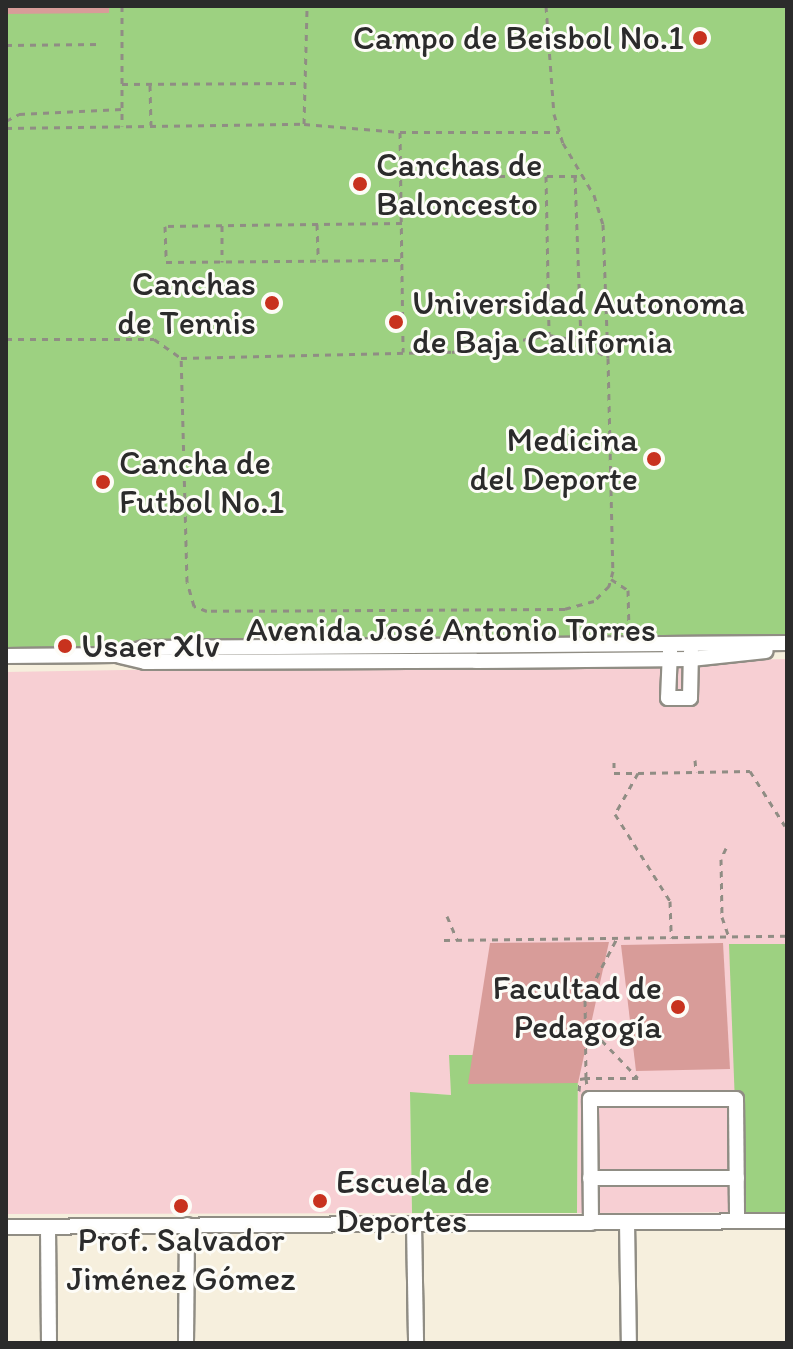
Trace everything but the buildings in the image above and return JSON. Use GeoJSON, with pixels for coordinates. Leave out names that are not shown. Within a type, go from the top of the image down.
{"type":"FeatureCollection","features":[{"type":"Feature","properties":{"kind":"street","name":"Avenida José Antonio Torres"},"geometry":{"type":"LineString","coordinates":[[6,656],[116,655],[145,648],[671,642],[787,644]]}},
{"type":"Feature","properties":{"kind":"street"},"geometry":{"type":"LineString","coordinates":[[671,642],[668,698],[690,698],[692,642]]}},
{"type":"Feature","properties":{"kind":"street"},"geometry":{"type":"LineString","coordinates":[[474,644],[476,661]]}},
{"type":"Feature","properties":{"kind":"street","name":"Avenida José Antonio Torres"},"geometry":{"type":"LineString","coordinates":[[116,655],[145,662],[691,659],[787,644]]}},
{"type":"Feature","properties":{"kind":"street"},"geometry":{"type":"LineString","coordinates":[[312,646],[314,662]]}},
{"type":"Feature","properties":{"kind":"street"},"geometry":{"type":"LineString","coordinates":[[591,1223],[590,1099],[736,1099],[737,1221]]}},
{"type":"Feature","properties":{"kind":"street"},"geometry":{"type":"LineString","coordinates":[[590,1178],[737,1178]]}},
{"type":"Feature","properties":{"kind":"street"},"geometry":{"type":"LineString","coordinates":[[6,1227],[787,1221]]}},
{"type":"Feature","properties":{"kind":"street"},"geometry":{"type":"LineString","coordinates":[[627,1222],[629,1343]]}},
{"type":"Feature","properties":{"kind":"street"},"geometry":{"type":"LineString","coordinates":[[414,1224],[416,1343]]}},
{"type":"Feature","properties":{"kind":"street"},"geometry":{"type":"LineString","coordinates":[[186,1343],[187,1225]]}},
{"type":"Feature","properties":{"kind":"street"},"geometry":{"type":"LineString","coordinates":[[48,1227],[49,1343]]}},
{"type":"Feature","properties":{"kind":"path"},"geometry":{"type":"LineString","coordinates":[[122,6],[122,126]]}},
{"type":"Feature","properties":{"kind":"path"},"geometry":{"type":"LineString","coordinates":[[304,124],[302,83],[307,6]]}},
{"type":"Feature","properties":{"kind":"path"},"geometry":{"type":"LineString","coordinates":[[181,358],[187,582],[194,606],[207,611],[565,609],[594,601],[611,579],[605,241],[594,195],[571,159],[554,114],[546,6]]}},
{"type":"Feature","properties":{"kind":"path"},"geometry":{"type":"LineString","coordinates":[[6,45],[100,44]]}},
{"type":"Feature","properties":{"kind":"path"},"geometry":{"type":"LineString","coordinates":[[150,83],[151,125]]}},
{"type":"Feature","properties":{"kind":"path"},"geometry":{"type":"LineString","coordinates":[[122,84],[302,83]]}},
{"type":"Feature","properties":{"kind":"path"},"geometry":{"type":"LineString","coordinates":[[6,121],[19,114],[122,109]]}},
{"type":"Feature","properties":{"kind":"path"},"geometry":{"type":"LineString","coordinates":[[6,128],[304,124],[400,132],[559,132]]}},
{"type":"Feature","properties":{"kind":"path"},"geometry":{"type":"LineString","coordinates":[[400,132],[403,354]]}},
{"type":"Feature","properties":{"kind":"path"},"geometry":{"type":"LineString","coordinates":[[401,176],[583,176]]}},
{"type":"Feature","properties":{"kind":"path"},"geometry":{"type":"LineString","coordinates":[[546,176],[549,335]]}},
{"type":"Feature","properties":{"kind":"path"},"geometry":{"type":"LineString","coordinates":[[575,176],[581,342]]}},
{"type":"Feature","properties":{"kind":"path"},"geometry":{"type":"LineString","coordinates":[[402,223],[165,226],[166,262],[402,260]]}},
{"type":"Feature","properties":{"kind":"path"},"geometry":{"type":"LineString","coordinates":[[317,224],[318,261]]}},
{"type":"Feature","properties":{"kind":"path"},"geometry":{"type":"LineString","coordinates":[[222,225],[222,262]]}},
{"type":"Feature","properties":{"kind":"path"},"geometry":{"type":"LineString","coordinates":[[6,339],[154,339],[181,358],[452,352],[549,335],[581,342],[608,358]]}},
{"type":"Feature","properties":{"kind":"path"},"geometry":{"type":"LineString","coordinates":[[611,579],[628,590],[628,628]]}},
{"type":"Feature","properties":{"kind":"path"},"geometry":{"type":"LineString","coordinates":[[695,760],[696,772]]}},
{"type":"Feature","properties":{"kind":"path"},"geometry":{"type":"LineString","coordinates":[[614,762],[614,773],[750,771],[785,826]]}},
{"type":"Feature","properties":{"kind":"path"},"geometry":{"type":"LineString","coordinates":[[638,773],[615,814],[670,901],[671,938]]}},
{"type":"Feature","properties":{"kind":"path"},"geometry":{"type":"LineString","coordinates":[[726,848],[721,859],[722,917],[729,937]]}},
{"type":"Feature","properties":{"kind":"path"},"geometry":{"type":"LineString","coordinates":[[447,916],[457,940]]}},
{"type":"Feature","properties":{"kind":"path"},"geometry":{"type":"LineString","coordinates":[[444,940],[787,936]]}},
{"type":"Feature","properties":{"kind":"path"},"geometry":{"type":"LineString","coordinates":[[586,1078],[585,999],[617,939]]}},
{"type":"Feature","properties":{"kind":"path"},"geometry":{"type":"LineString","coordinates":[[579,1093],[580,1079],[638,1078],[585,1023]]}},
{"type":"Feature","properties":{"kind":"shaded area"},"geometry":{"type":"Polygon","coordinates":[[[787,659],[787,1212],[577,1213],[578,1055],[450,1055],[451,1095],[410,1093],[412,1213],[6,1214],[6,672],[787,659]]]}},
{"type":"Feature","properties":{"kind":"green space","name":"Universidad Autonoma de Baja California"},"geometry":{"type":"Polygon","coordinates":[[[6,6],[787,6],[787,643],[6,648],[6,6]]]}},
{"type":"Feature","properties":{"kind":"green space"},"geometry":{"type":"Polygon","coordinates":[[[729,944],[787,944],[787,1212],[739,1212],[729,944]]]}},
{"type":"Feature","properties":{"kind":"green space"},"geometry":{"type":"Polygon","coordinates":[[[449,1055],[578,1055],[577,1213],[412,1213],[410,1092],[451,1095],[449,1055]]]}},
{"type":"Feature","properties":{"kind":"place","name":"Campo de Beisbol No.1"},"geometry":{"type":"Point","coordinates":[700,38]}},
{"type":"Feature","properties":{"kind":"place","name":"Canchas de Baloncesto"},"geometry":{"type":"Point","coordinates":[360,184]}},
{"type":"Feature","properties":{"kind":"place","name":"Canchas de Tennis"},"geometry":{"type":"Point","coordinates":[272,303]}},
{"type":"Feature","properties":{"kind":"place","name":"Universidad Autonoma de Baja California"},"geometry":{"type":"Point","coordinates":[396,322]}},
{"type":"Feature","properties":{"kind":"place","name":"Medicina del Deporte"},"geometry":{"type":"Point","coordinates":[654,459]}},
{"type":"Feature","properties":{"kind":"place","name":"Cancha de Futbol No.1"},"geometry":{"type":"Point","coordinates":[103,482]}},
{"type":"Feature","properties":{"kind":"place","name":"Usaer Xlv"},"geometry":{"type":"Point","coordinates":[65,646]}},
{"type":"Feature","properties":{"kind":"place","name":"Facultad de Pedagogía"},"geometry":{"type":"Point","coordinates":[678,1007]}},
{"type":"Feature","properties":{"kind":"place","name":"Escuela de Deportes"},"geometry":{"type":"Point","coordinates":[320,1201]}},
{"type":"Feature","properties":{"kind":"place","name":"Prof. Salvador Jiménez Gómez"},"geometry":{"type":"Point","coordinates":[181,1206]}}]}
